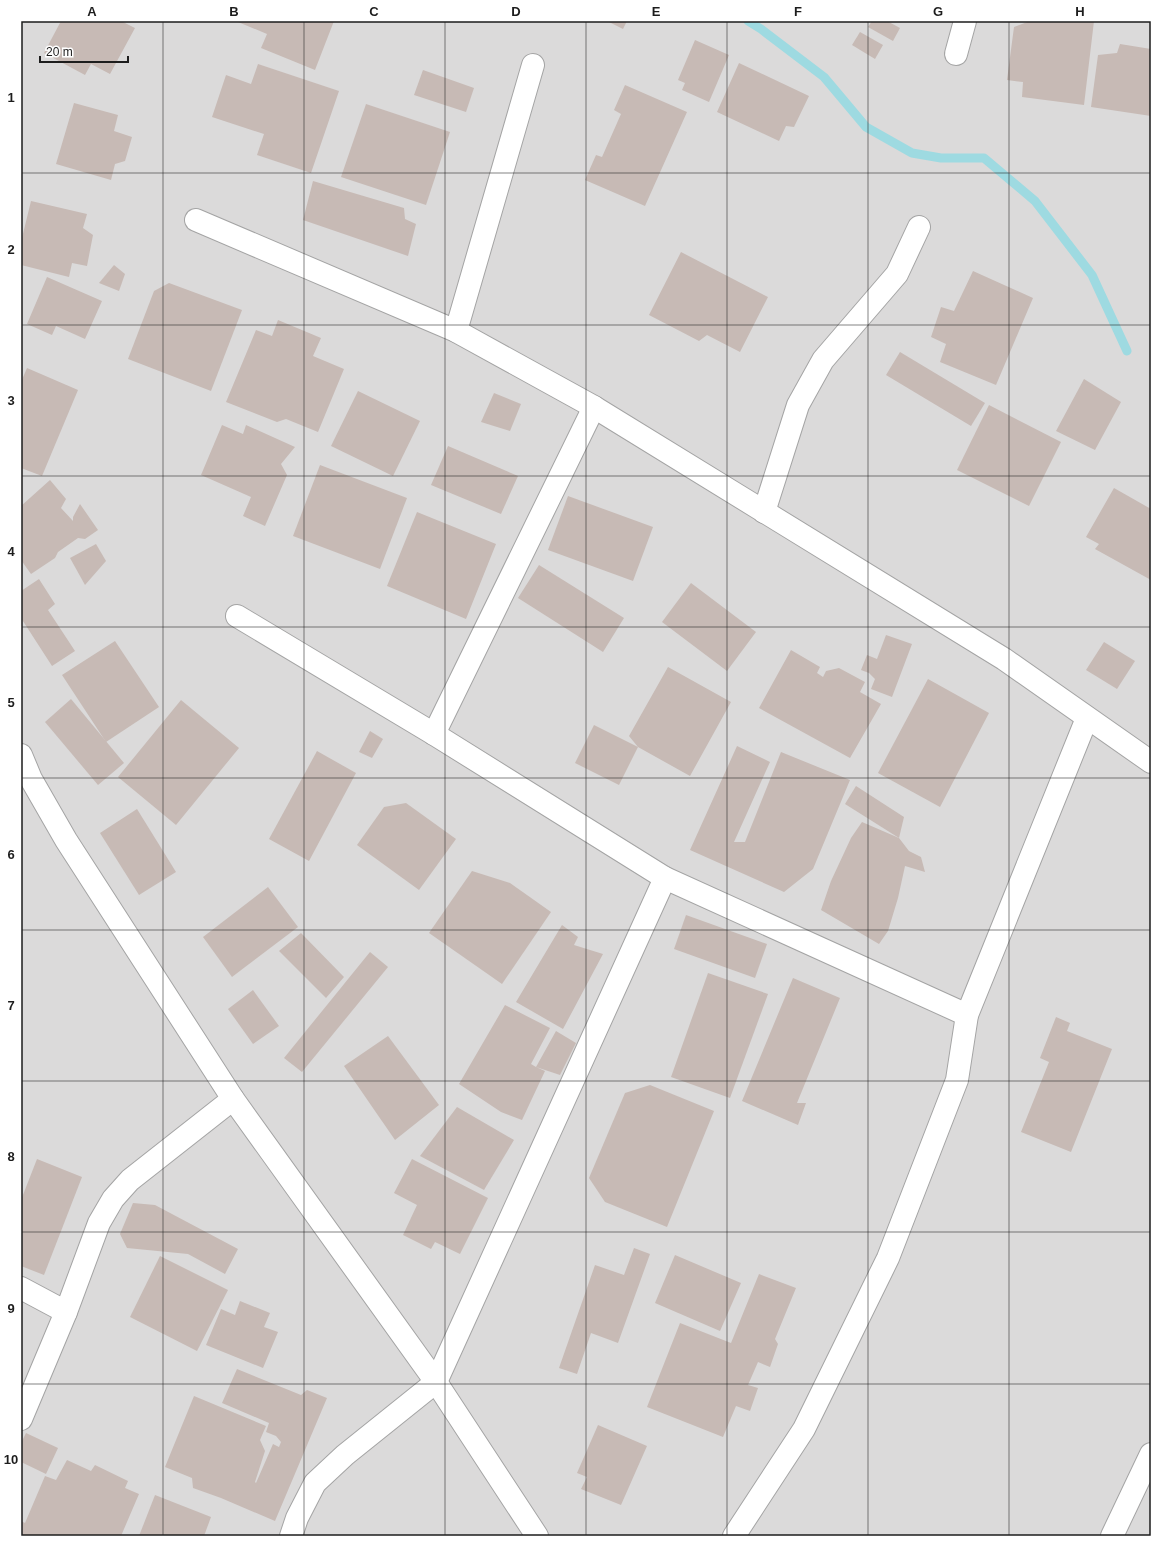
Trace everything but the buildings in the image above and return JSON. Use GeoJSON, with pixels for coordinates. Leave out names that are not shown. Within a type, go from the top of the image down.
{"type":"FeatureCollection","features":[{"type":"Feature","properties":{"kind":"street"},"geometry":{"type":"LineString","coordinates":[[956,54],[965,21]]}},
{"type":"Feature","properties":{"kind":"street"},"geometry":{"type":"LineString","coordinates":[[456,331],[533,65]]}},
{"type":"Feature","properties":{"kind":"street"},"geometry":{"type":"LineString","coordinates":[[196,220],[456,331],[594,407],[1004,659],[1151,762]]}},
{"type":"Feature","properties":{"kind":"street"},"geometry":{"type":"LineString","coordinates":[[764,512],[798,405],[823,360],[897,274],[919,227]]}},
{"type":"Feature","properties":{"kind":"street"},"geometry":{"type":"LineString","coordinates":[[434,734],[594,407]]}},
{"type":"Feature","properties":{"kind":"street"},"geometry":{"type":"LineString","coordinates":[[237,616],[434,734],[665,878],[968,1015]]}},
{"type":"Feature","properties":{"kind":"street"},"geometry":{"type":"LineString","coordinates":[[734,1536],[804,1429],[888,1258],[957,1080],[968,1015],[1087,718]]}},
{"type":"Feature","properties":{"kind":"street"},"geometry":{"type":"LineString","coordinates":[[21,755],[31,779],[66,840],[233,1099],[436,1382],[537,1536]]}},
{"type":"Feature","properties":{"kind":"street"},"geometry":{"type":"LineString","coordinates":[[291,1536],[297,1518],[315,1483],[345,1455],[436,1382],[665,878]]}},
{"type":"Feature","properties":{"kind":"street"},"geometry":{"type":"LineString","coordinates":[[21,1419],[66,1312],[99,1223],[113,1199],[130,1180],[233,1099]]}},
{"type":"Feature","properties":{"kind":"street"},"geometry":{"type":"LineString","coordinates":[[21,1288],[66,1312]]}},
{"type":"Feature","properties":{"kind":"street"},"geometry":{"type":"LineString","coordinates":[[1112,1536],[1151,1454]]}},
{"type":"Feature","properties":{"kind":"shaded area"},"geometry":{"type":"Polygon","coordinates":[[[21,21],[1151,21],[1151,1536],[21,1536],[21,21]]]}},
{"type":"Feature","properties":{"kind":"waterway"},"geometry":{"type":"LineString","coordinates":[[748,21],[761,29],[824,77],[866,127],[912,153],[941,158],[984,158],[1035,201],[1092,275],[1127,351]]}}]}
